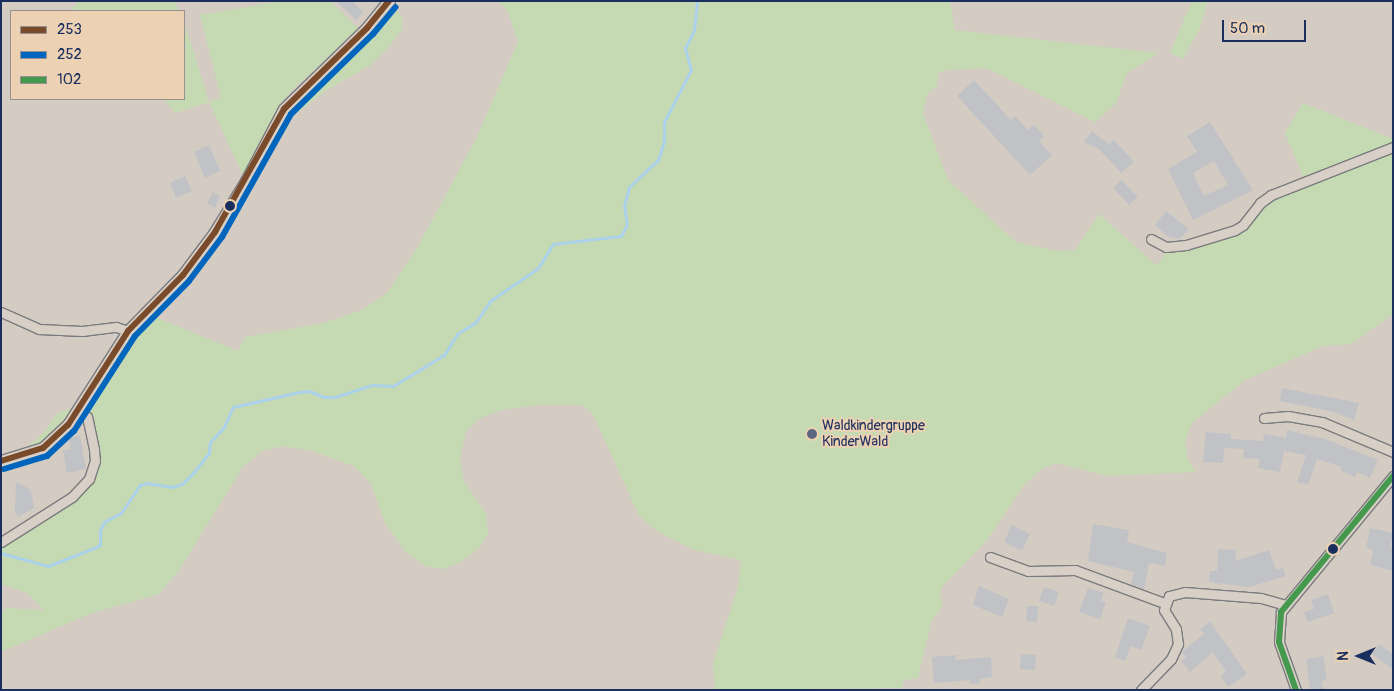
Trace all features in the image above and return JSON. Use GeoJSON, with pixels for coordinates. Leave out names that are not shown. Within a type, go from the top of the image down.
{"type":"FeatureCollection","features":[{"type":"Feature","properties":{"kind":"street"},"geometry":{"type":"LineString","coordinates":[[1,461],[43,448],[56,439],[80,410],[128,330],[183,275],[215,232],[246,181],[284,109],[367,28],[389,1]]}},
{"type":"Feature","properties":{"kind":"street"},"geometry":{"type":"LineString","coordinates":[[1151,239],[1166,247],[1180,246],[1235,230],[1243,225],[1260,203],[1271,195],[1393,147]]}},
{"type":"Feature","properties":{"kind":"street"},"geometry":{"type":"LineString","coordinates":[[1,312],[27,325],[46,330],[116,327],[128,330]]}},
{"type":"Feature","properties":{"kind":"street"},"geometry":{"type":"LineString","coordinates":[[1,542],[72,497],[89,479],[95,461],[94,448],[87,417],[80,410]]}},
{"type":"Feature","properties":{"kind":"street"},"geometry":{"type":"LineString","coordinates":[[1264,418],[1288,416],[1322,422],[1393,452]]}},
{"type":"Feature","properties":{"kind":"street"},"geometry":{"type":"LineString","coordinates":[[1296,690],[1279,642],[1279,625],[1285,605],[1393,476]]}},
{"type":"Feature","properties":{"kind":"street"},"geometry":{"type":"LineString","coordinates":[[990,557],[1028,571],[1075,570],[1164,602]]}},
{"type":"Feature","properties":{"kind":"street"},"geometry":{"type":"LineString","coordinates":[[1164,602],[1175,593],[1185,592],[1261,598],[1285,605]]}},
{"type":"Feature","properties":{"kind":"street"},"geometry":{"type":"LineString","coordinates":[[1141,690],[1171,659],[1178,644],[1176,629],[1164,610],[1164,602]]}},
{"type":"Feature","properties":{"kind":"green space"},"geometry":{"type":"Polygon","coordinates":[[[79,1],[175,1],[179,10],[71,10],[79,1]]]}},
{"type":"Feature","properties":{"kind":"green space"},"geometry":{"type":"Polygon","coordinates":[[[282,1],[330,1],[359,29],[292,90],[278,107],[243,175],[209,102],[221,98],[200,15],[282,1]]]}},
{"type":"Feature","properties":{"kind":"green space"},"geometry":{"type":"Polygon","coordinates":[[[499,1],[950,1],[955,30],[1158,53],[1127,73],[1116,103],[1095,122],[986,68],[947,70],[938,73],[937,85],[927,94],[923,114],[948,180],[1016,242],[1056,251],[1075,250],[1099,214],[1157,266],[1171,244],[1181,244],[1240,224],[1260,197],[1304,179],[1285,133],[1303,103],[1393,139],[1393,314],[1351,344],[1323,346],[1245,380],[1215,404],[1192,423],[1185,441],[1188,460],[1196,472],[1107,476],[1056,463],[1040,470],[1023,486],[987,540],[942,587],[940,596],[943,605],[931,622],[918,678],[904,680],[902,688],[715,690],[713,664],[738,587],[741,560],[694,550],[658,532],[639,516],[593,414],[582,405],[538,405],[502,410],[480,418],[466,431],[460,459],[464,482],[486,513],[488,534],[479,548],[459,563],[443,569],[425,566],[405,551],[385,523],[371,484],[354,466],[309,450],[282,446],[262,451],[242,468],[180,569],[159,594],[92,613],[1,652],[1,613],[6,608],[44,610],[27,593],[1,584],[1,546],[89,483],[94,434],[88,409],[89,402],[125,342],[150,315],[238,351],[245,337],[324,323],[362,310],[387,293],[417,248],[476,139],[518,42],[508,12],[499,1]]]}},
{"type":"Feature","properties":{"kind":"green space"},"geometry":{"type":"Polygon","coordinates":[[[1192,1],[1208,1],[1200,28],[1183,59],[1170,53],[1192,1]]]}},
{"type":"Feature","properties":{"kind":"green space"},"geometry":{"type":"Polygon","coordinates":[[[394,6],[402,18],[402,29],[389,47],[369,66],[329,89],[280,125],[394,6]]]}},
{"type":"Feature","properties":{"kind":"green space"},"geometry":{"type":"Polygon","coordinates":[[[185,24],[209,102],[175,113],[165,100],[185,100],[185,24]]]}},
{"type":"Feature","properties":{"kind":"green space"},"geometry":{"type":"Polygon","coordinates":[[[76,406],[49,437],[31,449],[26,448],[44,432],[57,414],[76,406]]]}},
{"type":"Feature","properties":{"kind":"building"},"geometry":{"type":"Polygon","coordinates":[[[336,1],[352,1],[363,12],[356,20],[336,1]]]}},
{"type":"Feature","properties":{"kind":"building"},"geometry":{"type":"Polygon","coordinates":[[[974,80],[1011,120],[1015,116],[1028,130],[1034,125],[1044,136],[1039,141],[1052,155],[1030,175],[957,96],[974,80]]]}},
{"type":"Feature","properties":{"kind":"building"},"geometry":{"type":"Polygon","coordinates":[[[1210,122],[1253,190],[1193,220],[1168,169],[1197,152],[1187,136],[1210,122]],[[1214,161],[1193,173],[1204,196],[1228,185],[1214,161]]]}},
{"type":"Feature","properties":{"kind":"building"},"geometry":{"type":"Polygon","coordinates":[[[1092,131],[1109,144],[1114,140],[1134,162],[1121,173],[1099,149],[1084,142],[1092,131]]]}},
{"type":"Feature","properties":{"kind":"building"},"geometry":{"type":"Polygon","coordinates":[[[209,145],[220,171],[205,178],[194,152],[209,145]]]}},
{"type":"Feature","properties":{"kind":"building"},"geometry":{"type":"Polygon","coordinates":[[[185,176],[192,191],[176,198],[170,183],[185,176]]]}},
{"type":"Feature","properties":{"kind":"building"},"geometry":{"type":"Polygon","coordinates":[[[1121,180],[1138,197],[1129,205],[1113,188],[1121,180]]]}},
{"type":"Feature","properties":{"kind":"building"},"geometry":{"type":"Polygon","coordinates":[[[213,192],[220,196],[215,208],[207,203],[213,192]]]}},
{"type":"Feature","properties":{"kind":"building"},"geometry":{"type":"Polygon","coordinates":[[[1166,211],[1189,229],[1180,239],[1167,236],[1155,225],[1166,211]]]}},
{"type":"Feature","properties":{"kind":"building"},"geometry":{"type":"Polygon","coordinates":[[[1282,388],[1359,403],[1354,420],[1335,412],[1280,401],[1282,388]]]}},
{"type":"Feature","properties":{"kind":"building"},"geometry":{"type":"Polygon","coordinates":[[[1287,430],[1325,439],[1378,460],[1370,478],[1357,472],[1355,477],[1340,470],[1342,467],[1317,459],[1308,485],[1297,482],[1306,455],[1284,451],[1280,472],[1258,468],[1260,459],[1243,458],[1244,449],[1224,448],[1223,463],[1203,462],[1206,432],[1231,434],[1231,439],[1263,441],[1264,434],[1286,438],[1287,430]]]}},
{"type":"Feature","properties":{"kind":"building"},"geometry":{"type":"Polygon","coordinates":[[[80,436],[86,469],[67,473],[63,450],[71,449],[69,438],[80,436]]]}},
{"type":"Feature","properties":{"kind":"building"},"geometry":{"type":"Polygon","coordinates":[[[16,482],[31,490],[34,508],[18,517],[15,511],[16,482]]]}},
{"type":"Feature","properties":{"kind":"building"},"geometry":{"type":"Polygon","coordinates":[[[1093,524],[1129,530],[1127,542],[1167,553],[1165,566],[1149,563],[1144,589],[1131,584],[1134,572],[1088,561],[1093,524]]]}},
{"type":"Feature","properties":{"kind":"building"},"geometry":{"type":"Polygon","coordinates":[[[1012,525],[1030,534],[1022,551],[1004,542],[1012,525]]]}},
{"type":"Feature","properties":{"kind":"building"},"geometry":{"type":"Polygon","coordinates":[[[1370,528],[1393,533],[1390,548],[1393,549],[1393,571],[1370,565],[1373,550],[1366,548],[1370,528]]]}},
{"type":"Feature","properties":{"kind":"building"},"geometry":{"type":"Polygon","coordinates":[[[1218,549],[1236,550],[1235,561],[1269,550],[1276,570],[1283,568],[1286,576],[1249,587],[1209,582],[1210,571],[1217,571],[1218,549]]]}},
{"type":"Feature","properties":{"kind":"building"},"geometry":{"type":"Polygon","coordinates":[[[979,586],[1009,599],[1002,617],[973,605],[979,586]]]}},
{"type":"Feature","properties":{"kind":"building"},"geometry":{"type":"Polygon","coordinates":[[[1044,587],[1059,592],[1054,606],[1039,601],[1044,587]]]}},
{"type":"Feature","properties":{"kind":"building"},"geometry":{"type":"Polygon","coordinates":[[[1088,588],[1104,593],[1101,601],[1106,603],[1100,619],[1079,612],[1088,588]]]}},
{"type":"Feature","properties":{"kind":"building"},"geometry":{"type":"Polygon","coordinates":[[[1328,594],[1334,613],[1308,622],[1304,612],[1314,609],[1311,600],[1328,594]]]}},
{"type":"Feature","properties":{"kind":"building"},"geometry":{"type":"Polygon","coordinates":[[[1027,606],[1038,606],[1037,622],[1026,621],[1027,606]]]}},
{"type":"Feature","properties":{"kind":"building"},"geometry":{"type":"Polygon","coordinates":[[[1128,618],[1150,626],[1141,650],[1131,646],[1125,661],[1115,657],[1128,618]]]}},
{"type":"Feature","properties":{"kind":"building"},"geometry":{"type":"Polygon","coordinates":[[[1210,621],[1247,674],[1228,687],[1221,676],[1226,672],[1213,652],[1190,672],[1181,661],[1186,657],[1182,652],[1204,634],[1200,629],[1210,621]]]}},
{"type":"Feature","properties":{"kind":"building"},"geometry":{"type":"Polygon","coordinates":[[[1379,644],[1393,654],[1393,669],[1372,654],[1379,644]]]}},
{"type":"Feature","properties":{"kind":"building"},"geometry":{"type":"Polygon","coordinates":[[[1021,654],[1036,655],[1035,670],[1020,669],[1021,654]]]}},
{"type":"Feature","properties":{"kind":"building"},"geometry":{"type":"Polygon","coordinates":[[[957,655],[954,660],[991,657],[992,677],[979,679],[980,683],[970,684],[970,680],[934,683],[932,657],[957,655]]]}},
{"type":"Feature","properties":{"kind":"building"},"geometry":{"type":"Polygon","coordinates":[[[1323,656],[1327,680],[1321,681],[1324,690],[1310,690],[1306,659],[1323,656]]]}},
{"type":"Feature","properties":{"kind":"waterway"},"geometry":{"type":"LineString","coordinates":[[1,553],[48,566],[100,545],[100,530],[104,522],[121,513],[140,485],[147,483],[172,487],[182,484],[194,472],[209,453],[210,442],[224,427],[233,407],[299,392],[309,391],[324,397],[335,397],[372,385],[393,386],[444,355],[457,334],[476,322],[490,301],[538,268],[553,244],[621,236],[627,224],[624,206],[629,187],[658,160],[664,141],[664,122],[691,70],[685,48],[694,30],[697,1]]}},
{"type":"Feature","properties":{"kind":"transit line","name":"253"},"geometry":{"type":"LineString","coordinates":[[1,461],[43,448],[68,425],[128,331],[183,275],[215,232],[284,109],[367,28],[389,1]]}},
{"type":"Feature","properties":{"kind":"transit line","name":"252"},"geometry":{"type":"LineString","coordinates":[[4,469],[47,456],[74,431],[135,336],[189,281],[222,237],[291,114],[373,34],[396,7]]}},
{"type":"Feature","properties":{"kind":"transit line","name":"102"},"geometry":{"type":"LineString","coordinates":[[1296,690],[1279,642],[1281,612],[1393,476]]}},
{"type":"Feature","properties":{"kind":"place","name":"Waldkindergruppe KinderWald"},"geometry":{"type":"Point","coordinates":[812,434]}}]}
